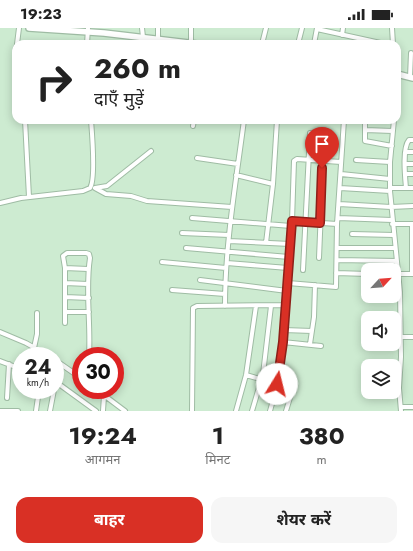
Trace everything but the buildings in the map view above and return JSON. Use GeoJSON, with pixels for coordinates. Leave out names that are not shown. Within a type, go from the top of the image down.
{"type":"FeatureCollection","features":[{"type":"Feature","properties":{"kind":"street"},"geometry":{"type":"LineString","coordinates":[[18,40],[19,28]]}},
{"type":"Feature","properties":{"kind":"street"},"geometry":{"type":"LineString","coordinates":[[29,28],[87,30],[161,40]]}},
{"type":"Feature","properties":{"kind":"street"},"geometry":{"type":"LineString","coordinates":[[142,28],[143,37]]}},
{"type":"Feature","properties":{"kind":"street"},"geometry":{"type":"LineString","coordinates":[[158,28],[158,39]]}},
{"type":"Feature","properties":{"kind":"street"},"geometry":{"type":"LineString","coordinates":[[191,28],[191,40]]}},
{"type":"Feature","properties":{"kind":"street"},"geometry":{"type":"LineString","coordinates":[[263,40],[266,28]]}},
{"type":"Feature","properties":{"kind":"street"},"geometry":{"type":"LineString","coordinates":[[299,40],[302,28]]}},
{"type":"Feature","properties":{"kind":"street"},"geometry":{"type":"LineString","coordinates":[[315,40],[317,28],[366,40]]}},
{"type":"Feature","properties":{"kind":"street"},"geometry":{"type":"LineString","coordinates":[[342,28],[342,35]]}},
{"type":"Feature","properties":{"kind":"street"},"geometry":{"type":"LineString","coordinates":[[392,28],[393,40]]}},
{"type":"Feature","properties":{"kind":"street"},"geometry":{"type":"LineString","coordinates":[[87,30],[88,40]]}},
{"type":"Feature","properties":{"kind":"street"},"geometry":{"type":"LineString","coordinates":[[401,75],[412,78],[411,53]]}},
{"type":"Feature","properties":{"kind":"street"},"geometry":{"type":"LineString","coordinates":[[25,124],[29,197]]}},
{"type":"Feature","properties":{"kind":"street"},"geometry":{"type":"LineString","coordinates":[[90,188],[93,169],[91,124]]}},
{"type":"Feature","properties":{"kind":"street"},"geometry":{"type":"LineString","coordinates":[[225,306],[225,283],[229,235],[243,124]]}},
{"type":"Feature","properties":{"kind":"street"},"geometry":{"type":"LineString","coordinates":[[266,243],[273,184],[277,124]]}},
{"type":"Feature","properties":{"kind":"street"},"geometry":{"type":"LineString","coordinates":[[288,283],[336,287],[337,224],[344,124]]}},
{"type":"Feature","properties":{"kind":"street"},"geometry":{"type":"LineString","coordinates":[[366,124],[364,139],[366,142],[392,146]]}},
{"type":"Feature","properties":{"kind":"street"},"geometry":{"type":"LineString","coordinates":[[337,260],[397,261],[390,190],[390,162],[394,124]]}},
{"type":"Feature","properties":{"kind":"street"},"geometry":{"type":"LineString","coordinates":[[365,130],[393,131]]}},
{"type":"Feature","properties":{"kind":"street"},"geometry":{"type":"LineString","coordinates":[[303,270],[310,132]]}},
{"type":"Feature","properties":{"kind":"street"},"geometry":{"type":"LineString","coordinates":[[406,188],[405,152],[408,141],[413,140]]}},
{"type":"Feature","properties":{"kind":"street"},"geometry":{"type":"LineString","coordinates":[[0,203],[29,197],[83,191],[90,188],[107,186],[151,152]]}},
{"type":"Feature","properties":{"kind":"street"},"geometry":{"type":"LineString","coordinates":[[405,152],[413,152]]}},
{"type":"Feature","properties":{"kind":"street"},"geometry":{"type":"LineString","coordinates":[[197,158],[238,164]]}},
{"type":"Feature","properties":{"kind":"street"},"geometry":{"type":"LineString","coordinates":[[270,411],[277,384],[283,342],[292,226],[294,161],[295,159],[341,162]]}},
{"type":"Feature","properties":{"kind":"street"},"geometry":{"type":"LineString","coordinates":[[356,160],[390,162]]}},
{"type":"Feature","properties":{"kind":"street"},"geometry":{"type":"LineString","coordinates":[[318,258],[323,162]]}},
{"type":"Feature","properties":{"kind":"street"},"geometry":{"type":"LineString","coordinates":[[405,164],[413,164]]}},
{"type":"Feature","properties":{"kind":"street"},"geometry":{"type":"LineString","coordinates":[[340,174],[390,179]]}},
{"type":"Feature","properties":{"kind":"street"},"geometry":{"type":"LineString","coordinates":[[405,174],[413,174]]}},
{"type":"Feature","properties":{"kind":"street"},"geometry":{"type":"LineString","coordinates":[[236,175],[273,184]]}},
{"type":"Feature","properties":{"kind":"street"},"geometry":{"type":"LineString","coordinates":[[95,188],[106,194],[131,196],[153,202],[232,207]]}},
{"type":"Feature","properties":{"kind":"street"},"geometry":{"type":"LineString","coordinates":[[340,188],[390,190],[413,188]]}},
{"type":"Feature","properties":{"kind":"street"},"geometry":{"type":"LineString","coordinates":[[339,204],[391,207],[413,206]]}},
{"type":"Feature","properties":{"kind":"street"},"geometry":{"type":"LineString","coordinates":[[192,218],[292,226]]}},
{"type":"Feature","properties":{"kind":"street"},"geometry":{"type":"LineString","coordinates":[[338,218],[412,224],[412,274],[401,274]]}},
{"type":"Feature","properties":{"kind":"street"},"geometry":{"type":"LineString","coordinates":[[292,221],[337,224]]}},
{"type":"Feature","properties":{"kind":"street"},"geometry":{"type":"LineString","coordinates":[[182,233],[229,235]]}},
{"type":"Feature","properties":{"kind":"street"},"geometry":{"type":"LineString","coordinates":[[352,234],[394,235]]}},
{"type":"Feature","properties":{"kind":"street"},"geometry":{"type":"LineString","coordinates":[[229,241],[290,244]]}},
{"type":"Feature","properties":{"kind":"street"},"geometry":{"type":"LineString","coordinates":[[186,248],[289,257]]}},
{"type":"Feature","properties":{"kind":"street"},"geometry":{"type":"LineString","coordinates":[[337,248],[395,248]]}},
{"type":"Feature","properties":{"kind":"street"},"geometry":{"type":"LineString","coordinates":[[65,323],[64,254],[89,254],[89,347]]}},
{"type":"Feature","properties":{"kind":"street"},"geometry":{"type":"LineString","coordinates":[[162,262],[226,268]]}},
{"type":"Feature","properties":{"kind":"street"},"geometry":{"type":"LineString","coordinates":[[227,263],[288,268]]}},
{"type":"Feature","properties":{"kind":"street"},"geometry":{"type":"LineString","coordinates":[[65,268],[88,269]]}},
{"type":"Feature","properties":{"kind":"street"},"geometry":{"type":"LineString","coordinates":[[336,273],[361,274]]}},
{"type":"Feature","properties":{"kind":"street"},"geometry":{"type":"LineString","coordinates":[[200,280],[287,291]]}},
{"type":"Feature","properties":{"kind":"street"},"geometry":{"type":"LineString","coordinates":[[65,283],[88,284]]}},
{"type":"Feature","properties":{"kind":"street"},"geometry":{"type":"LineString","coordinates":[[310,344],[315,285]]}},
{"type":"Feature","properties":{"kind":"street"},"geometry":{"type":"LineString","coordinates":[[172,290],[225,294]]}},
{"type":"Feature","properties":{"kind":"street"},"geometry":{"type":"LineString","coordinates":[[65,297],[88,298]]}},
{"type":"Feature","properties":{"kind":"street"},"geometry":{"type":"LineString","coordinates":[[192,411],[193,308],[197,306],[286,305]]}},
{"type":"Feature","properties":{"kind":"street"},"geometry":{"type":"LineString","coordinates":[[236,411],[246,375],[256,306]]}},
{"type":"Feature","properties":{"kind":"street"},"geometry":{"type":"LineString","coordinates":[[252,411],[262,380],[271,306]]}},
{"type":"Feature","properties":{"kind":"street"},"geometry":{"type":"LineString","coordinates":[[65,312],[89,312]]}},
{"type":"Feature","properties":{"kind":"street"},"geometry":{"type":"LineString","coordinates":[[34,347],[37,334],[37,313]]}},
{"type":"Feature","properties":{"kind":"street"},"geometry":{"type":"LineString","coordinates":[[284,330],[312,331]]}},
{"type":"Feature","properties":{"kind":"street"},"geometry":{"type":"LineString","coordinates":[[0,332],[32,347]]}},
{"type":"Feature","properties":{"kind":"street"},"geometry":{"type":"LineString","coordinates":[[401,337],[413,338]]}},
{"type":"Feature","properties":{"kind":"street"},"geometry":{"type":"LineString","coordinates":[[283,342],[321,346]]}},
{"type":"Feature","properties":{"kind":"street"},"geometry":{"type":"LineString","coordinates":[[400,351],[399,386],[401,409],[413,407]]}},
{"type":"Feature","properties":{"kind":"street"},"geometry":{"type":"LineString","coordinates":[[0,361],[12,365]]}},
{"type":"Feature","properties":{"kind":"street"},"geometry":{"type":"LineString","coordinates":[[7,398],[9,364]]}},
{"type":"Feature","properties":{"kind":"street"},"geometry":{"type":"LineString","coordinates":[[246,375],[290,387],[292,389],[286,411]]}},
{"type":"Feature","properties":{"kind":"street"},"geometry":{"type":"LineString","coordinates":[[64,390],[96,411]]}},
{"type":"Feature","properties":{"kind":"street"},"geometry":{"type":"LineString","coordinates":[[36,411],[38,399]]}},
{"type":"Feature","properties":{"kind":"street"},"geometry":{"type":"LineString","coordinates":[[50,411],[52,399]]}},
{"type":"Feature","properties":{"kind":"street"},"geometry":{"type":"LineString","coordinates":[[103,411],[104,399]]}},
{"type":"Feature","properties":{"kind":"street"},"geometry":{"type":"LineString","coordinates":[[108,399],[125,411]]}},
{"type":"Feature","properties":{"kind":"street"},"geometry":{"type":"LineString","coordinates":[[0,411],[18,411]]}},
{"type":"Feature","properties":{"kind":"route"},"geometry":{"type":"LineString","coordinates":[[277,384],[283,342],[292,221],[320,223],[322,168]]}}]}
